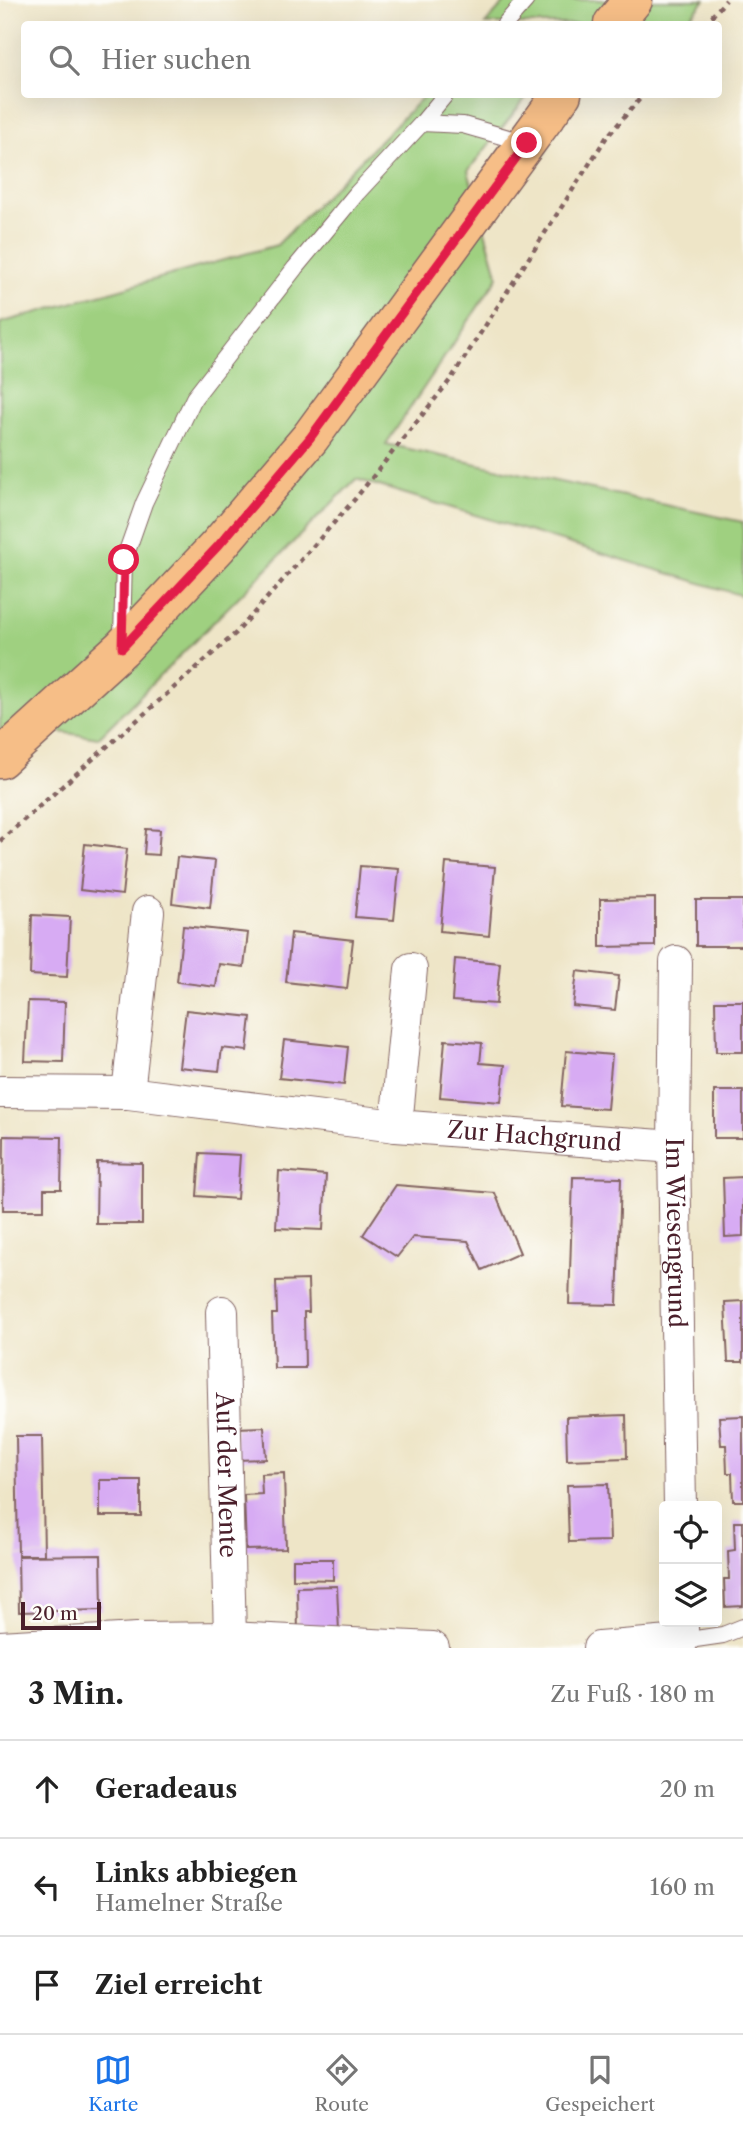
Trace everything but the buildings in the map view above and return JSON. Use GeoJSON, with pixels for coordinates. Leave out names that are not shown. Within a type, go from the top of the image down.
{"type":"FeatureCollection","features":[{"type":"Feature","properties":{"kind":"main road"},"geometry":{"type":"LineString","coordinates":[[616,21],[633,0]]}},
{"type":"Feature","properties":{"kind":"main road"},"geometry":{"type":"LineString","coordinates":[[0,759],[122,648],[218,546],[310,438],[559,98]]}},
{"type":"Feature","properties":{"kind":"street"},"geometry":{"type":"LineString","coordinates":[[128,1093],[148,912]]}},
{"type":"Feature","properties":{"kind":"street","name":"Im Wiesengrund"},"geometry":{"type":"LineString","coordinates":[[676,962],[674,1147],[680,1501]]}},
{"type":"Feature","properties":{"kind":"street"},"geometry":{"type":"LineString","coordinates":[[396,1126],[411,968]]}},
{"type":"Feature","properties":{"kind":"street","name":"Zur Hachgrund"},"geometry":{"type":"LineString","coordinates":[[0,1091],[128,1093],[396,1126],[674,1147]]}},
{"type":"Feature","properties":{"kind":"street","name":"Auf der Mente"},"geometry":{"type":"LineString","coordinates":[[222,1312],[230,1638]]}},
{"type":"Feature","properties":{"kind":"street"},"geometry":{"type":"LineString","coordinates":[[600,1648],[682,1631]]}},
{"type":"Feature","properties":{"kind":"street"},"geometry":{"type":"LineString","coordinates":[[0,1647],[137,1639],[230,1638],[433,1648]]}},
{"type":"Feature","properties":{"kind":"lane"},"geometry":{"type":"LineString","coordinates":[[508,21],[526,0]]}},
{"type":"Feature","properties":{"kind":"lane"},"geometry":{"type":"LineString","coordinates":[[122,648],[124,560],[144,503],[194,398],[312,247],[443,98]]}},
{"type":"Feature","properties":{"kind":"lane"},"geometry":{"type":"LineString","coordinates":[[422,122],[463,125],[527,143]]}},
{"type":"Feature","properties":{"kind":"lane"},"geometry":{"type":"LineString","coordinates":[[682,1631],[723,1635],[743,1627]]}},
{"type":"Feature","properties":{"kind":"path"},"geometry":{"type":"LineString","coordinates":[[708,21],[726,0]]}},
{"type":"Feature","properties":{"kind":"path"},"geometry":{"type":"LineString","coordinates":[[0,841],[236,633],[355,499],[451,379],[606,138],[641,98]]}},
{"type":"Feature","properties":{"kind":"green space"},"geometry":{"type":"Polygon","coordinates":[[[507,0],[705,0],[687,21],[488,21],[507,0]]]}},
{"type":"Feature","properties":{"kind":"green space"},"geometry":{"type":"Polygon","coordinates":[[[422,98],[526,98],[468,171],[498,277],[386,444],[743,522],[743,596],[356,479],[98,738],[36,728],[0,759],[0,323],[277,245],[422,98]]]}},
{"type":"Feature","properties":{"kind":"route"},"geometry":{"type":"LineString","coordinates":[[124,560],[122,648],[218,546],[310,438],[527,143]]}}]}
